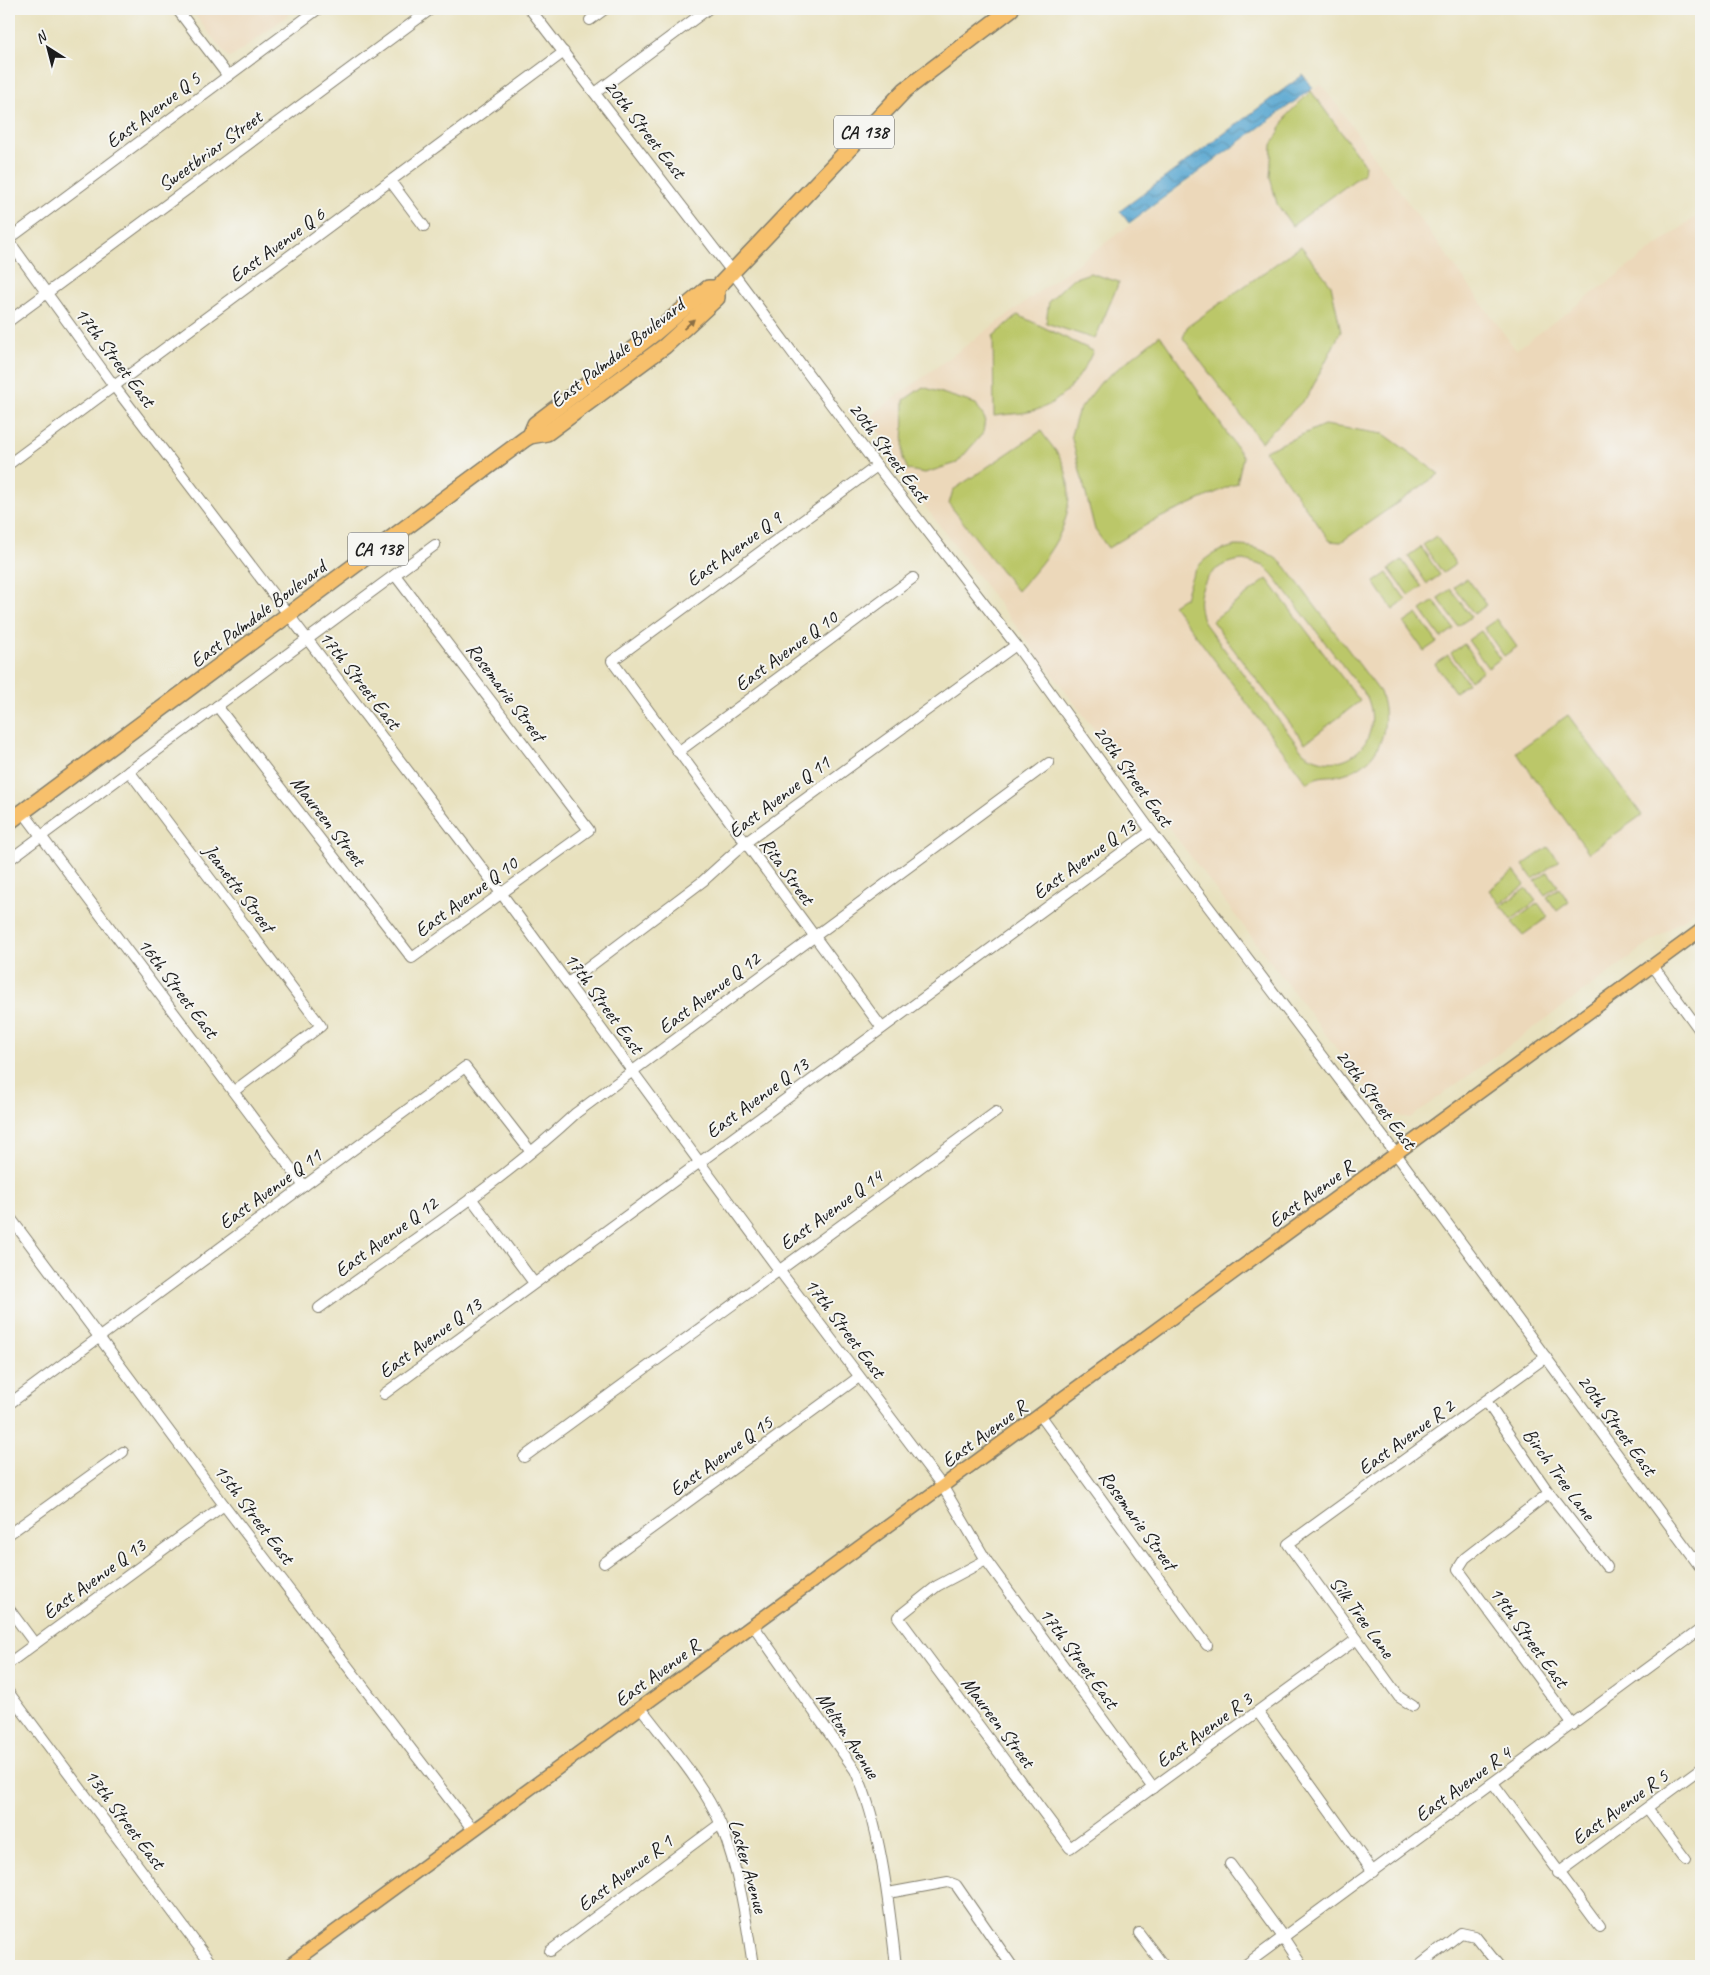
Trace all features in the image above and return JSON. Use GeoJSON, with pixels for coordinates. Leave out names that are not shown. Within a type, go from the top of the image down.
{"type":"FeatureCollection","features":[{"type":"Feature","properties":{"kind":"highway","name":"East Palmdale Boulevard"},"geometry":{"type":"LineString","coordinates":[[530,436],[535,424],[619,361],[708,288],[717,288],[905,90],[1011,9]]}},
{"type":"Feature","properties":{"kind":"highway","name":"East Palmdale Boulevard"},"geometry":{"type":"LineString","coordinates":[[9,822],[530,436],[547,433],[665,346],[717,298],[717,288]]}},
{"type":"Feature","properties":{"kind":"highway"},"geometry":{"type":"LineString","coordinates":[[571,416],[570,410],[618,368],[619,361]]}},
{"type":"Feature","properties":{"kind":"main road","name":"East Avenue R"},"geometry":{"type":"LineString","coordinates":[[288,1966],[752,1625],[1041,1416],[1701,930]]}},
{"type":"Feature","properties":{"kind":"street"},"geometry":{"type":"LineString","coordinates":[[177,9],[228,76]]}},
{"type":"Feature","properties":{"kind":"street","name":"East Avenue Q 5"},"geometry":{"type":"LineString","coordinates":[[11,244],[228,76],[318,9]]}},
{"type":"Feature","properties":{"kind":"street","name":"Sweetbriar Street"},"geometry":{"type":"LineString","coordinates":[[9,321],[431,9]]}},
{"type":"Feature","properties":{"kind":"street","name":"20th Street East"},"geometry":{"type":"LineString","coordinates":[[530,9],[733,273],[877,466],[1016,645],[1151,831],[1396,1154],[1701,1568]]}},
{"type":"Feature","properties":{"kind":"street"},"geometry":{"type":"LineString","coordinates":[[590,20],[605,9]]}},
{"type":"Feature","properties":{"kind":"street"},"geometry":{"type":"LineString","coordinates":[[595,93],[708,9]]}},
{"type":"Feature","properties":{"kind":"street","name":"East Avenue Q 6"},"geometry":{"type":"LineString","coordinates":[[9,464],[564,52]]}},
{"type":"Feature","properties":{"kind":"street"},"geometry":{"type":"LineString","coordinates":[[391,182],[424,226]]}},
{"type":"Feature","properties":{"kind":"street","name":"17th Street East"},"geometry":{"type":"LineString","coordinates":[[11,244],[45,294],[501,893],[632,1073],[943,1487],[986,1560],[1152,1788]]}},
{"type":"Feature","properties":{"kind":"street","name":"East Avenue Q 9"},"geometry":{"type":"LineString","coordinates":[[612,661],[877,466]]}},
{"type":"Feature","properties":{"kind":"street"},"geometry":{"type":"LineString","coordinates":[[9,860],[436,545]]}},
{"type":"Feature","properties":{"kind":"street","name":"Rosemarie Street"},"geometry":{"type":"LineString","coordinates":[[395,575],[589,830]]}},
{"type":"Feature","properties":{"kind":"street","name":"East Avenue Q 10"},"geometry":{"type":"LineString","coordinates":[[678,752],[913,578]]}},
{"type":"Feature","properties":{"kind":"street","name":"East Avenue Q 11"},"geometry":{"type":"LineString","coordinates":[[568,983],[703,881],[745,843],[1016,645]]}},
{"type":"Feature","properties":{"kind":"street","name":"Rita Street"},"geometry":{"type":"LineString","coordinates":[[612,661],[882,1028]]}},
{"type":"Feature","properties":{"kind":"street","name":"Maureen Street"},"geometry":{"type":"LineString","coordinates":[[218,706],[412,958]]}},
{"type":"Feature","properties":{"kind":"street","name":"East Avenue Q 12"},"geometry":{"type":"LineString","coordinates":[[319,1308],[470,1198],[531,1152],[576,1114],[1049,763]]}},
{"type":"Feature","properties":{"kind":"street","name":"Jeanette Street"},"geometry":{"type":"LineString","coordinates":[[129,771],[322,1026],[234,1091]]}},
{"type":"Feature","properties":{"kind":"street","name":"16th Street East"},"geometry":{"type":"LineString","coordinates":[[23,812],[304,1186]]}},
{"type":"Feature","properties":{"kind":"street","name":"East Avenue Q 10"},"geometry":{"type":"LineString","coordinates":[[412,958],[589,830]]}},
{"type":"Feature","properties":{"kind":"street","name":"East Avenue Q 13"},"geometry":{"type":"LineString","coordinates":[[384,1394],[698,1161],[1151,831]]}},
{"type":"Feature","properties":{"kind":"street"},"geometry":{"type":"LineString","coordinates":[[1653,966],[1701,1032]]}},
{"type":"Feature","properties":{"kind":"street","name":"East Avenue Q 11"},"geometry":{"type":"LineString","coordinates":[[9,1404],[465,1067],[531,1152]]}},
{"type":"Feature","properties":{"kind":"street","name":"East Avenue Q 14"},"geometry":{"type":"LineString","coordinates":[[524,1457],[996,1112]]}},
{"type":"Feature","properties":{"kind":"street"},"geometry":{"type":"LineString","coordinates":[[470,1198],[534,1284]]}},
{"type":"Feature","properties":{"kind":"street","name":"15th Street East"},"geometry":{"type":"LineString","coordinates":[[9,1216],[224,1505],[473,1830]]}},
{"type":"Feature","properties":{"kind":"street","name":"East Avenue R 2"},"geometry":{"type":"LineString","coordinates":[[1288,1544],[1546,1358]]}},
{"type":"Feature","properties":{"kind":"street","name":"East Avenue Q 15"},"geometry":{"type":"LineString","coordinates":[[604,1563],[859,1377]]}},
{"type":"Feature","properties":{"kind":"street","name":"Birch Tree Lane"},"geometry":{"type":"LineString","coordinates":[[1486,1401],[1549,1493],[1607,1567]]}},
{"type":"Feature","properties":{"kind":"street","name":"Rosemarie Street"},"geometry":{"type":"LineString","coordinates":[[1041,1416],[1207,1645]]}},
{"type":"Feature","properties":{"kind":"street"},"geometry":{"type":"LineString","coordinates":[[9,1534],[123,1452]]}},
{"type":"Feature","properties":{"kind":"street","name":"19th Street East"},"geometry":{"type":"LineString","coordinates":[[1549,1493],[1465,1558],[1458,1569],[1573,1725]]}},
{"type":"Feature","properties":{"kind":"street","name":"East Avenue Q 13"},"geometry":{"type":"LineString","coordinates":[[9,1663],[224,1505]]}},
{"type":"Feature","properties":{"kind":"street","name":"Silk Tree Lane"},"geometry":{"type":"LineString","coordinates":[[1288,1544],[1399,1697],[1413,1706]]}},
{"type":"Feature","properties":{"kind":"street","name":"Maureen Street"},"geometry":{"type":"LineString","coordinates":[[986,1560],[937,1586],[898,1617],[1070,1848]]}},
{"type":"Feature","properties":{"kind":"street"},"geometry":{"type":"LineString","coordinates":[[9,1609],[35,1644]]}},
{"type":"Feature","properties":{"kind":"street","name":"Melton Avenue"},"geometry":{"type":"LineString","coordinates":[[752,1625],[855,1770],[865,1790],[888,1893],[896,1966]]}},
{"type":"Feature","properties":{"kind":"street","name":"East Avenue R 4"},"geometry":{"type":"LineString","coordinates":[[1244,1966],[1701,1629]]}},
{"type":"Feature","properties":{"kind":"street","name":"East Avenue R 3"},"geometry":{"type":"LineString","coordinates":[[1070,1848],[1357,1640]]}},
{"type":"Feature","properties":{"kind":"street","name":"13th Street East"},"geometry":{"type":"LineString","coordinates":[[9,1693],[213,1966]]}},
{"type":"Feature","properties":{"kind":"street","name":"Lasker Avenue"},"geometry":{"type":"LineString","coordinates":[[641,1708],[695,1779],[720,1824],[743,1895],[753,1966]]}},
{"type":"Feature","properties":{"kind":"street"},"geometry":{"type":"LineString","coordinates":[[1258,1712],[1373,1872]]}},
{"type":"Feature","properties":{"kind":"street","name":"East Avenue R 5"},"geometry":{"type":"LineString","coordinates":[[1558,1873],[1648,1809],[1701,1768]]}},
{"type":"Feature","properties":{"kind":"street"},"geometry":{"type":"LineString","coordinates":[[1493,1783],[1558,1873],[1600,1927]]}},
{"type":"Feature","properties":{"kind":"street"},"geometry":{"type":"LineString","coordinates":[[1648,1809],[1686,1860]]}},
{"type":"Feature","properties":{"kind":"street","name":"East Avenue R 1"},"geometry":{"type":"LineString","coordinates":[[550,1951],[720,1824]]}},
{"type":"Feature","properties":{"kind":"street"},"geometry":{"type":"LineString","coordinates":[[1230,1864],[1284,1937],[1302,1966]]}},
{"type":"Feature","properties":{"kind":"street"},"geometry":{"type":"LineString","coordinates":[[888,1893],[948,1882],[956,1885],[1012,1966]]}},
{"type":"Feature","properties":{"kind":"street"},"geometry":{"type":"LineString","coordinates":[[1139,1933],[1164,1966]]}},
{"type":"Feature","properties":{"kind":"street"},"geometry":{"type":"LineString","coordinates":[[1419,1966],[1461,1933],[1475,1936],[1498,1966]]}},
{"type":"Feature","properties":{"kind":"shaded area"},"geometry":{"type":"Polygon","coordinates":[[[190,9],[296,9],[232,57],[227,56],[190,9]]]}},
{"type":"Feature","properties":{"kind":"shaded area"},"geometry":{"type":"Polygon","coordinates":[[[1321,84],[1516,350],[1701,213],[1701,906],[1410,1118],[1386,1114],[914,492],[892,449],[872,424],[873,414],[1321,84]]]}},
{"type":"Feature","properties":{"kind":"green space"},"geometry":{"type":"Polygon","coordinates":[[[1311,91],[1365,165],[1364,173],[1292,226],[1277,204],[1270,177],[1272,145],[1288,114],[1311,91]]]}},
{"type":"Feature","properties":{"kind":"green space"},"geometry":{"type":"Polygon","coordinates":[[[1301,246],[1331,285],[1341,331],[1308,396],[1261,442],[1183,338],[1187,327],[1301,246]]]}},
{"type":"Feature","properties":{"kind":"green space"},"geometry":{"type":"Polygon","coordinates":[[[1090,273],[1119,282],[1095,339],[1046,323],[1049,301],[1072,279],[1090,273]]]}},
{"type":"Feature","properties":{"kind":"green space"},"geometry":{"type":"Polygon","coordinates":[[[1018,315],[1093,351],[1083,370],[1070,388],[1053,402],[1033,411],[994,416],[993,336],[1018,315]]]}},
{"type":"Feature","properties":{"kind":"green space"},"geometry":{"type":"Polygon","coordinates":[[[1160,335],[1243,457],[1237,483],[1153,521],[1108,548],[1095,530],[1071,435],[1078,412],[1101,382],[1160,335]]]}},
{"type":"Feature","properties":{"kind":"green space"},"geometry":{"type":"Polygon","coordinates":[[[923,387],[976,404],[985,419],[983,433],[957,463],[925,473],[908,470],[903,459],[904,400],[923,387]]]}},
{"type":"Feature","properties":{"kind":"green space"},"geometry":{"type":"Polygon","coordinates":[[[1324,425],[1384,434],[1439,474],[1341,542],[1330,541],[1265,451],[1324,425]]]}},
{"type":"Feature","properties":{"kind":"green space"},"geometry":{"type":"Polygon","coordinates":[[[1041,431],[1064,466],[1068,485],[1068,503],[1065,519],[1051,550],[1017,591],[949,504],[953,490],[1041,431]]]}},
{"type":"Feature","properties":{"kind":"green space"},"geometry":{"type":"Polygon","coordinates":[[[1436,536],[1456,564],[1443,573],[1423,545],[1436,536]]]}},
{"type":"Feature","properties":{"kind":"green space"},"geometry":{"type":"Polygon","coordinates":[[[1236,546],[1250,547],[1274,557],[1285,566],[1380,692],[1385,718],[1384,730],[1375,753],[1356,769],[1343,774],[1316,778],[1307,783],[1173,605],[1185,599],[1191,578],[1201,563],[1208,557],[1236,546]],[[1244,560],[1221,566],[1212,573],[1201,590],[1201,612],[1205,624],[1303,752],[1318,760],[1333,762],[1346,759],[1357,752],[1366,742],[1371,729],[1371,713],[1367,697],[1273,575],[1264,566],[1244,560]]]}},
{"type":"Feature","properties":{"kind":"green space"},"geometry":{"type":"Polygon","coordinates":[[[1421,547],[1440,575],[1427,584],[1408,556],[1421,547]]]}},
{"type":"Feature","properties":{"kind":"green space"},"geometry":{"type":"Polygon","coordinates":[[[1402,560],[1422,587],[1409,596],[1389,569],[1402,560]]]}},
{"type":"Feature","properties":{"kind":"green space"},"geometry":{"type":"Polygon","coordinates":[[[1387,573],[1406,600],[1393,610],[1374,582],[1387,573]]]}},
{"type":"Feature","properties":{"kind":"green space"},"geometry":{"type":"Polygon","coordinates":[[[1467,578],[1487,605],[1474,614],[1454,587],[1467,578]]]}},
{"type":"Feature","properties":{"kind":"green space"},"geometry":{"type":"Polygon","coordinates":[[[1267,579],[1360,701],[1305,743],[1212,621],[1267,579]]]}},
{"type":"Feature","properties":{"kind":"green space"},"geometry":{"type":"Polygon","coordinates":[[[1451,589],[1471,617],[1458,626],[1438,598],[1451,589]]]}},
{"type":"Feature","properties":{"kind":"green space"},"geometry":{"type":"Polygon","coordinates":[[[1434,601],[1454,629],[1441,638],[1421,610],[1434,601]]]}},
{"type":"Feature","properties":{"kind":"green space"},"geometry":{"type":"Polygon","coordinates":[[[1417,614],[1437,642],[1424,651],[1404,623],[1417,614]]]}},
{"type":"Feature","properties":{"kind":"green space"},"geometry":{"type":"Polygon","coordinates":[[[1497,619],[1517,647],[1504,656],[1484,628],[1497,619]]]}},
{"type":"Feature","properties":{"kind":"green space"},"geometry":{"type":"Polygon","coordinates":[[[1481,631],[1500,659],[1488,668],[1468,640],[1481,631]]]}},
{"type":"Feature","properties":{"kind":"green space"},"geometry":{"type":"Polygon","coordinates":[[[1464,644],[1483,671],[1470,680],[1451,653],[1464,644]]]}},
{"type":"Feature","properties":{"kind":"green space"},"geometry":{"type":"Polygon","coordinates":[[[1448,655],[1468,683],[1455,692],[1435,664],[1448,655]]]}},
{"type":"Feature","properties":{"kind":"green space"},"geometry":{"type":"Polygon","coordinates":[[[1568,715],[1642,815],[1589,853],[1516,752],[1568,715]]]}},
{"type":"Feature","properties":{"kind":"green space"},"geometry":{"type":"Polygon","coordinates":[[[1548,847],[1559,861],[1533,879],[1523,865],[1548,847]]]}},
{"type":"Feature","properties":{"kind":"green space"},"geometry":{"type":"Polygon","coordinates":[[[1514,871],[1525,885],[1500,904],[1489,890],[1514,871]]]}},
{"type":"Feature","properties":{"kind":"green space"},"geometry":{"type":"Polygon","coordinates":[[[1548,872],[1558,886],[1545,895],[1535,881],[1548,872]]]}},
{"type":"Feature","properties":{"kind":"green space"},"geometry":{"type":"Polygon","coordinates":[[[1526,888],[1536,901],[1511,920],[1501,906],[1526,888]]]}},
{"type":"Feature","properties":{"kind":"green space"},"geometry":{"type":"Polygon","coordinates":[[[1559,888],[1569,902],[1557,911],[1547,897],[1559,888]]]}},
{"type":"Feature","properties":{"kind":"green space"},"geometry":{"type":"Polygon","coordinates":[[[1538,903],[1548,917],[1523,935],[1512,922],[1538,903]]]}},
{"type":"Feature","properties":{"kind":"water"},"geometry":{"type":"Polygon","coordinates":[[[1303,75],[1313,88],[1129,223],[1120,211],[1303,75]]]}}]}
